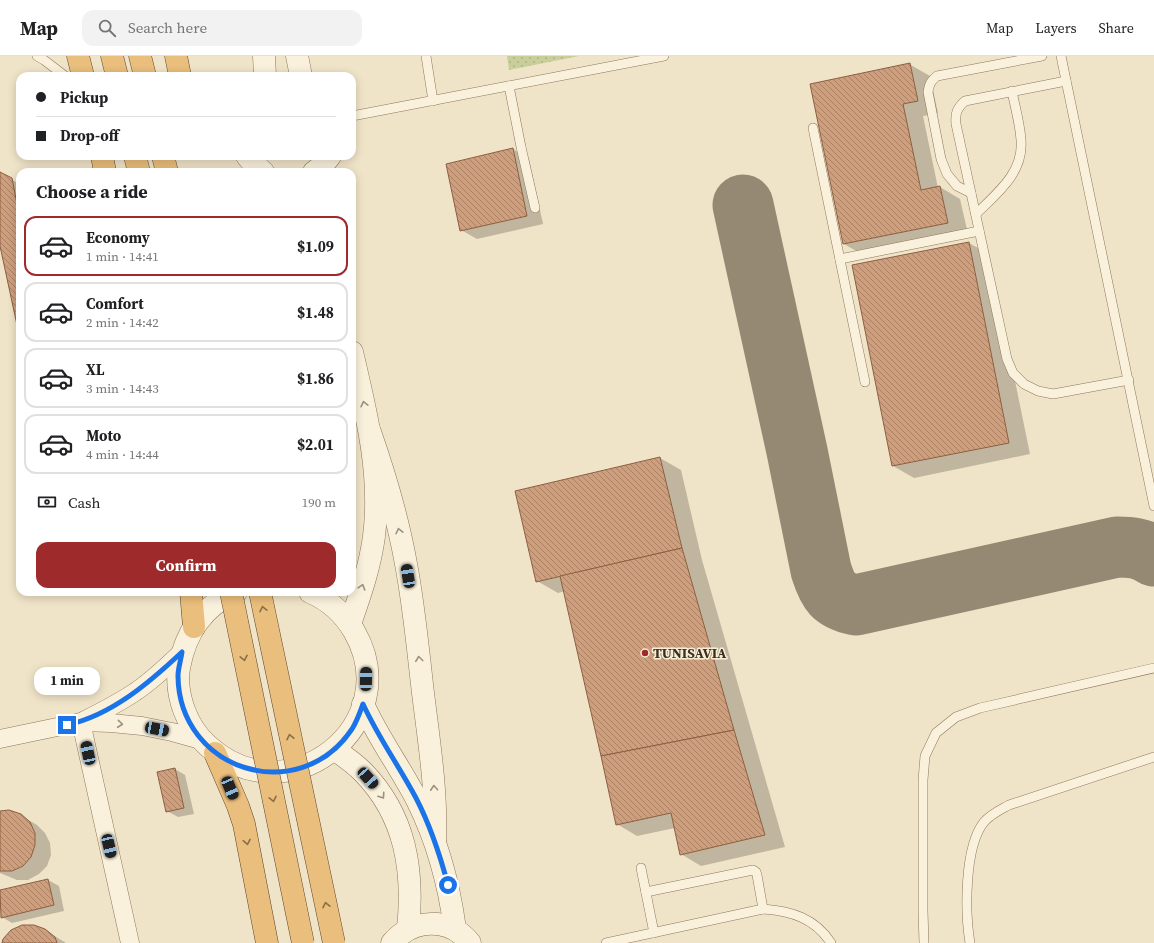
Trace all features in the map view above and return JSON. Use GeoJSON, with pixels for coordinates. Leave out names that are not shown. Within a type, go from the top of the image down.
{"type":"FeatureCollection","features":[{"type":"Feature","properties":{"kind":"highway"},"geometry":{"type":"LineString","coordinates":[[78,56],[82,72]]}},
{"type":"Feature","properties":{"kind":"highway"},"geometry":{"type":"LineString","coordinates":[[112,56],[116,72]]}},
{"type":"Feature","properties":{"kind":"highway"},"geometry":{"type":"LineString","coordinates":[[140,56],[143,72]]}},
{"type":"Feature","properties":{"kind":"highway"},"geometry":{"type":"LineString","coordinates":[[176,56],[179,72]]}},
{"type":"Feature","properties":{"kind":"highway"},"geometry":{"type":"LineString","coordinates":[[192,596],[194,627]]}},
{"type":"Feature","properties":{"kind":"highway"},"geometry":{"type":"LineString","coordinates":[[231,596],[304,943]]}},
{"type":"Feature","properties":{"kind":"highway"},"geometry":{"type":"LineString","coordinates":[[261,596],[334,943]]}},
{"type":"Feature","properties":{"kind":"highway"},"geometry":{"type":"LineString","coordinates":[[208,746],[238,806],[244,824],[267,943]]}},
{"type":"Feature","properties":{"kind":"street"},"geometry":{"type":"LineString","coordinates":[[264,56],[265,72]]}},
{"type":"Feature","properties":{"kind":"street"},"geometry":{"type":"LineString","coordinates":[[297,56],[300,72]]}},
{"type":"Feature","properties":{"kind":"street"},"geometry":{"type":"LineString","coordinates":[[250,160],[258,168]]}},
{"type":"Feature","properties":{"kind":"street"},"geometry":{"type":"LineString","coordinates":[[356,370],[370,432],[393,504],[412,598],[434,780],[436,821],[435,841]]}},
{"type":"Feature","properties":{"kind":"street"},"geometry":{"type":"LineString","coordinates":[[350,624],[366,576],[374,535],[376,508],[370,432]]}},
{"type":"Feature","properties":{"kind":"street"},"geometry":{"type":"LineString","coordinates":[[208,746],[188,720],[181,698],[178,675],[182,652],[194,627],[204,614],[216,603],[229,596]]}},
{"type":"Feature","properties":{"kind":"street"},"geometry":{"type":"LineString","coordinates":[[0,739],[81,722],[111,723],[142,726],[172,732],[208,746],[230,762],[248,769],[266,772],[284,771],[302,767],[319,760],[334,749],[352,729],[363,704],[367,671],[364,654],[350,624],[339,611],[318,596]]}},
{"type":"Feature","properties":{"kind":"street"},"geometry":{"type":"LineString","coordinates":[[81,722],[109,708],[135,692],[160,673],[182,652]]}},
{"type":"Feature","properties":{"kind":"street"},"geometry":{"type":"LineString","coordinates":[[363,704],[378,735],[417,800],[435,841],[463,936]]}},
{"type":"Feature","properties":{"kind":"street"},"geometry":{"type":"LineString","coordinates":[[81,722],[130,943]]}},
{"type":"Feature","properties":{"kind":"street"},"geometry":{"type":"LineString","coordinates":[[334,749],[362,771],[374,785],[394,816],[407,857],[410,881],[410,905],[400,936]]}},
{"type":"Feature","properties":{"kind":"street"},"geometry":{"type":"LineString","coordinates":[[400,936],[419,925],[431,923],[444,925],[463,936]]}},
{"type":"Feature","properties":{"kind":"lane"},"geometry":{"type":"LineString","coordinates":[[37,56],[60,72]]}},
{"type":"Feature","properties":{"kind":"lane"},"geometry":{"type":"LineString","coordinates":[[426,56],[432,101]]}},
{"type":"Feature","properties":{"kind":"lane"},"geometry":{"type":"LineString","coordinates":[[356,115],[664,56]]}},
{"type":"Feature","properties":{"kind":"lane"},"geometry":{"type":"LineString","coordinates":[[971,193],[957,186],[946,174],[941,159],[928,92],[932,80],[937,76],[1042,56]]}},
{"type":"Feature","properties":{"kind":"lane"},"geometry":{"type":"LineString","coordinates":[[1061,56],[1154,506]]}},
{"type":"Feature","properties":{"kind":"lane"},"geometry":{"type":"LineString","coordinates":[[1066,81],[965,101],[958,107],[955,115],[956,124],[1006,359],[1013,373],[1024,384],[1038,391],[1053,394],[1129,380]]}},
{"type":"Feature","properties":{"kind":"lane"},"geometry":{"type":"LineString","coordinates":[[509,86],[520,147],[535,208]]}},
{"type":"Feature","properties":{"kind":"lane"},"geometry":{"type":"LineString","coordinates":[[976,214],[1006,185],[1015,172],[1020,157],[1021,141],[1012,91]]}},
{"type":"Feature","properties":{"kind":"lane"},"geometry":{"type":"LineString","coordinates":[[813,128],[865,382]]}},
{"type":"Feature","properties":{"kind":"lane"},"geometry":{"type":"LineString","coordinates":[[840,259],[979,230]]}},
{"type":"Feature","properties":{"kind":"lane"},"geometry":{"type":"LineString","coordinates":[[924,943],[923,780],[925,756],[936,733],[956,717],[980,708],[1154,668]]}},
{"type":"Feature","properties":{"kind":"lane"},"geometry":{"type":"LineString","coordinates":[[970,943],[967,914],[969,871],[976,836],[984,822],[996,812],[1010,806],[1154,757]]}},
{"type":"Feature","properties":{"kind":"lane"},"geometry":{"type":"LineString","coordinates":[[641,868],[654,933]]}},
{"type":"Feature","properties":{"kind":"lane"},"geometry":{"type":"LineString","coordinates":[[646,892],[752,870],[756,872],[757,875],[763,909]]}},
{"type":"Feature","properties":{"kind":"lane"},"geometry":{"type":"LineString","coordinates":[[606,943],[763,909],[780,910],[798,915],[814,924],[827,936],[831,943]]}},
{"type":"Feature","properties":{"kind":"green space"},"geometry":{"type":"Polygon","coordinates":[[[507,56],[579,56],[509,70],[507,56]]]}},
{"type":"Feature","properties":{"kind":"building"},"geometry":{"type":"Polygon","coordinates":[[[910,63],[918,101],[903,104],[921,190],[940,186],[948,223],[843,244],[810,84],[910,63]]]}},
{"type":"Feature","properties":{"kind":"building"},"geometry":{"type":"Polygon","coordinates":[[[513,148],[527,216],[460,231],[446,164],[513,148]]]}},
{"type":"Feature","properties":{"kind":"building"},"geometry":{"type":"Polygon","coordinates":[[[0,172],[12,178],[16,199],[16,320],[0,246],[0,172]]]}},
{"type":"Feature","properties":{"kind":"building"},"geometry":{"type":"Polygon","coordinates":[[[969,242],[1009,443],[892,466],[852,265],[969,242]]]}},
{"type":"Feature","properties":{"kind":"building"},"geometry":{"type":"Polygon","coordinates":[[[660,457],[682,548],[536,582],[515,491],[660,457]]]}},
{"type":"Feature","properties":{"kind":"building","name":"TUNISAVIA"},"geometry":{"type":"Polygon","coordinates":[[[682,548],[734,730],[601,756],[560,576],[682,548]]]}},
{"type":"Feature","properties":{"kind":"building"},"geometry":{"type":"Polygon","coordinates":[[[734,730],[765,835],[680,855],[671,813],[616,825],[601,756],[734,730]]]}},
{"type":"Feature","properties":{"kind":"building"},"geometry":{"type":"Polygon","coordinates":[[[175,768],[184,808],[166,812],[157,772],[175,768]]]}},
{"type":"Feature","properties":{"kind":"building"},"geometry":{"type":"Polygon","coordinates":[[[9,810],[21,814],[30,822],[35,833],[35,845],[31,857],[23,866],[12,871],[0,871],[0,811],[9,810]]]}},
{"type":"Feature","properties":{"kind":"building"},"geometry":{"type":"Polygon","coordinates":[[[48,879],[54,905],[1,918],[0,890],[48,879]]]}},
{"type":"Feature","properties":{"kind":"building"},"geometry":{"type":"Polygon","coordinates":[[[22,925],[34,925],[45,929],[55,937],[57,943],[2,943],[3,939],[11,930],[22,925]]]}},
{"type":"Feature","properties":{"kind":"taxiway"},"geometry":{"type":"LineString","coordinates":[[743,205],[797,451],[821,570],[826,584],[832,594],[842,601],[856,605],[1117,547],[1136,548],[1154,556]]}},
{"type":"Feature","properties":{"kind":"place","name":"TUNISAVIA"},"geometry":{"type":"Point","coordinates":[645,653]}},
{"type":"Feature","properties":{"kind":"route"},"geometry":{"type":"LineString","coordinates":[[67,725],[81,722],[109,708],[135,692],[160,673],[182,652],[178,675],[181,698],[188,720],[202,740],[215,753],[230,762],[248,769],[266,772],[284,771],[302,767],[319,760],[344,740],[352,729],[363,704],[384,746],[417,800],[435,841],[448,885]]}}]}
